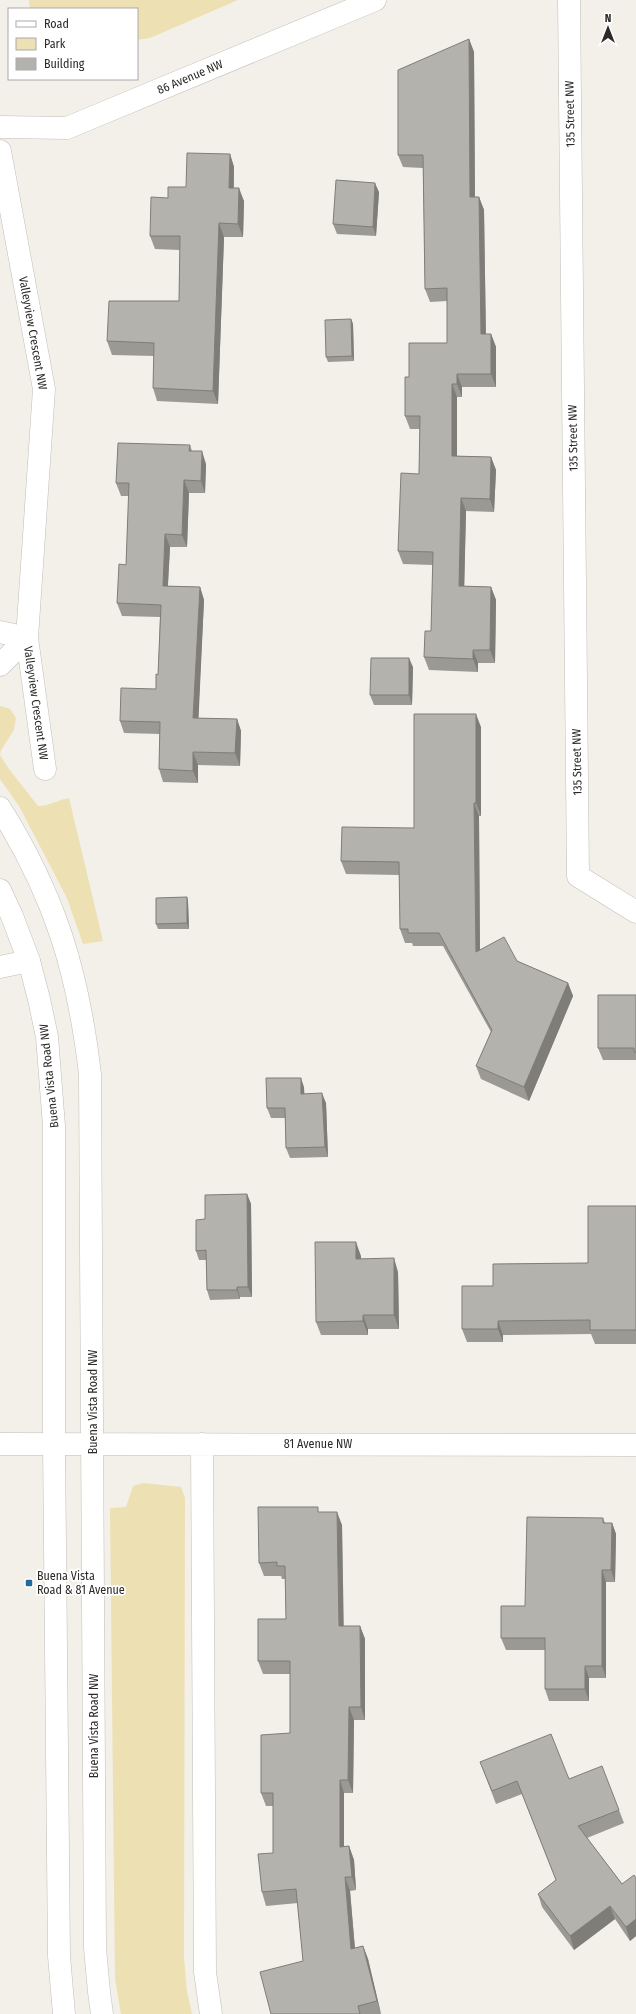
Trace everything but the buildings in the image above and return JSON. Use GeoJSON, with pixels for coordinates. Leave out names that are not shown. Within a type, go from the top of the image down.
{"type":"FeatureCollection","features":[{"type":"Feature","properties":{"kind":"street","name":"86 Avenue NW"},"geometry":{"type":"LineString","coordinates":[[0,127],[67,128],[375,0]]}},
{"type":"Feature","properties":{"kind":"street","name":"135 Street NW"},"geometry":{"type":"LineString","coordinates":[[569,0],[578,876],[636,912]]}},
{"type":"Feature","properties":{"kind":"street","name":"Valleyview Crescent NW"},"geometry":{"type":"LineString","coordinates":[[0,150],[44,389],[27,638],[45,769]]}},
{"type":"Feature","properties":{"kind":"street","name":"Valleyview Crescent NW"},"geometry":{"type":"LineString","coordinates":[[0,632],[27,638]]}},
{"type":"Feature","properties":{"kind":"street","name":"Valleyview Crescent NW"},"geometry":{"type":"LineString","coordinates":[[0,665],[27,638]]}},
{"type":"Feature","properties":{"kind":"street","name":"Buena Vista Road NW"},"geometry":{"type":"LineString","coordinates":[[0,808],[37,874],[57,922],[73,972],[84,1022],[90,1074],[92,1130],[95,1948],[98,1992],[102,2014]]}},
{"type":"Feature","properties":{"kind":"street","name":"Buena Vista Road NW"},"geometry":{"type":"LineString","coordinates":[[0,890],[12,916],[29,961],[47,1037],[54,1126],[54,1444],[59,1956],[64,2014]]}},
{"type":"Feature","properties":{"kind":"street"},"geometry":{"type":"LineString","coordinates":[[0,967],[29,961]]}},
{"type":"Feature","properties":{"kind":"street","name":"81 Avenue NW"},"geometry":{"type":"LineString","coordinates":[[0,1444],[636,1445]]}},
{"type":"Feature","properties":{"kind":"street"},"geometry":{"type":"LineString","coordinates":[[202,1444],[205,1972],[211,2014]]}},
{"type":"Feature","properties":{"kind":"green space"},"geometry":{"type":"Polygon","coordinates":[[[29,0],[238,0],[150,38],[138,40],[138,8],[30,8],[29,0]]]}},
{"type":"Feature","properties":{"kind":"green space"},"geometry":{"type":"Polygon","coordinates":[[[0,706],[10,709],[16,718],[14,730],[1,750],[0,755],[0,706]]]}},
{"type":"Feature","properties":{"kind":"green space"},"geometry":{"type":"Polygon","coordinates":[[[0,755],[38,806],[69,798],[103,941],[83,944],[67,898],[19,806],[0,779],[0,755]]]}},
{"type":"Feature","properties":{"kind":"green space"},"geometry":{"type":"Polygon","coordinates":[[[143,1483],[181,1487],[185,1498],[184,1958],[187,1992],[192,2014],[121,2014],[115,1979],[110,1508],[126,1507],[133,1486],[143,1483]]]}},
{"type":"Feature","properties":{"kind":"place","name":"Buena Vista Road & 81 Avenue"},"geometry":{"type":"Point","coordinates":[29,1583]}}]}
